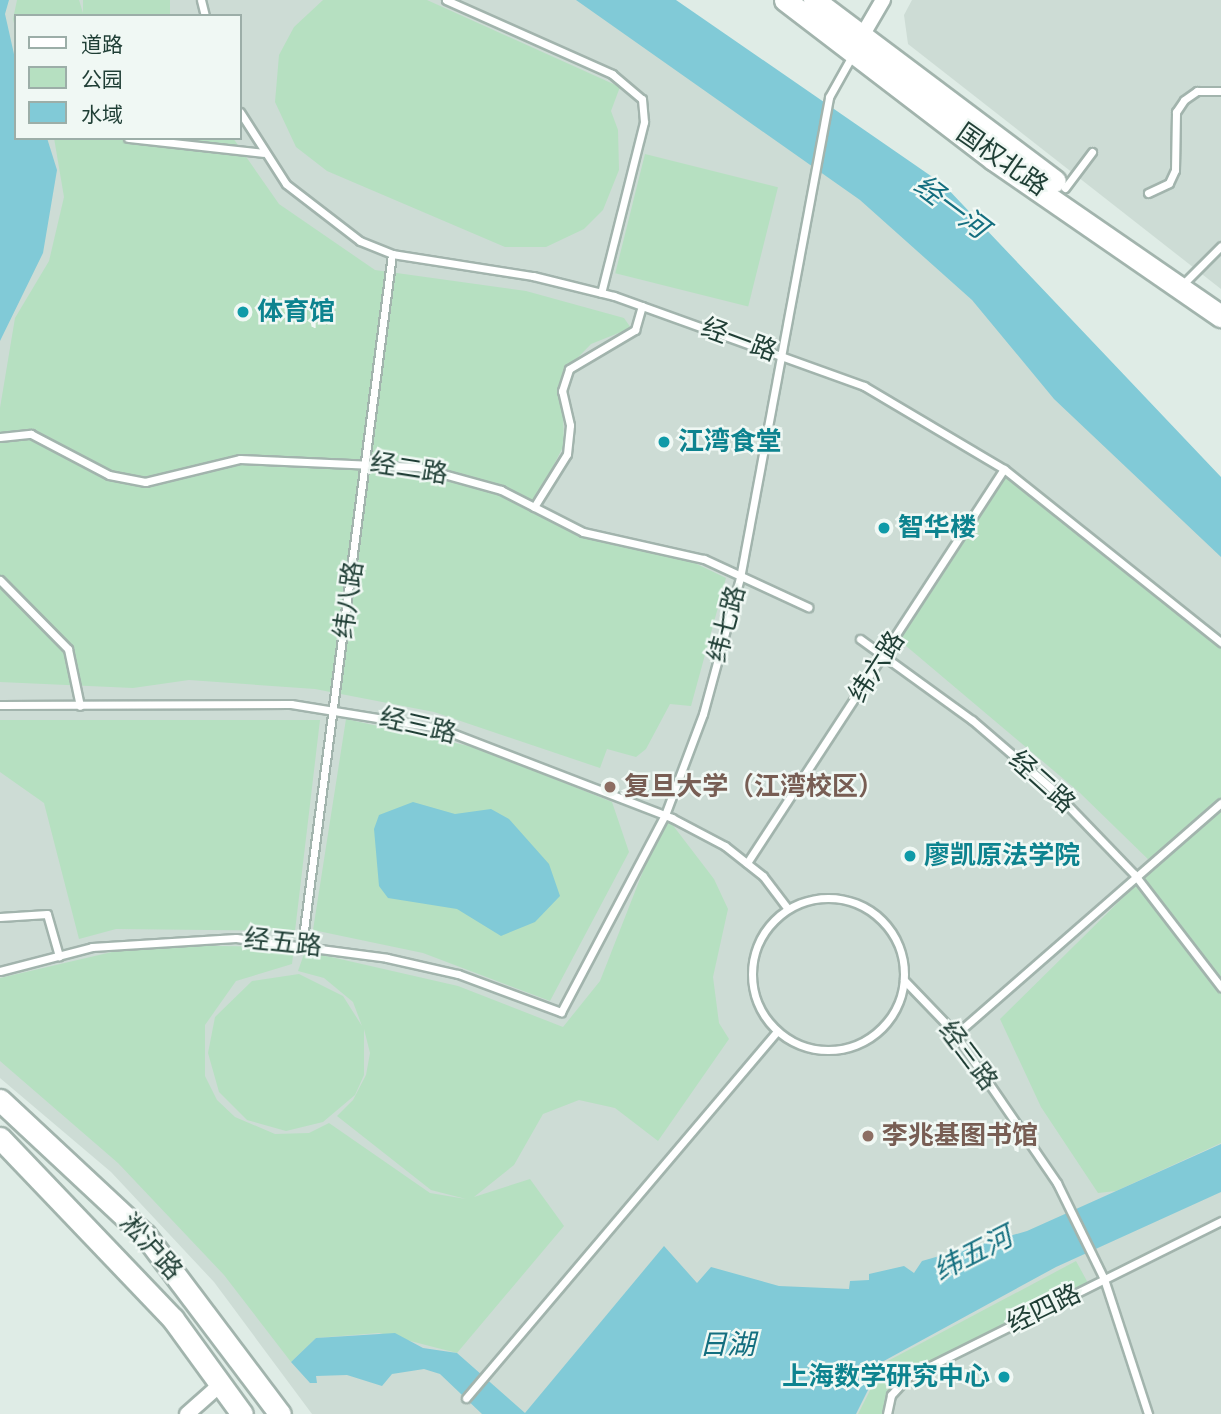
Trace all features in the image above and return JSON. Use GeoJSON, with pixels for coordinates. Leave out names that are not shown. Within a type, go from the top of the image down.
{"type":"FeatureCollection","features":[{"type":"Feature","properties":{"kind":"main road","name":"国权北路"},"geometry":{"type":"LineString","coordinates":[[785,0],[859,42],[1065,188],[1186,281],[1221,316]]}},
{"type":"Feature","properties":{"kind":"main road","name":"国权北路"},"geometry":{"type":"LineString","coordinates":[[814,0],[993,159],[1221,302]]}},
{"type":"Feature","properties":{"kind":"main road","name":"淞沪路"},"geometry":{"type":"LineString","coordinates":[[0,1100],[145,1235],[279,1414]]}},
{"type":"Feature","properties":{"kind":"main road","name":"淞沪路"},"geometry":{"type":"LineString","coordinates":[[0,1138],[165,1309],[242,1414]]}},
{"type":"Feature","properties":{"kind":"main road"},"geometry":{"type":"LineString","coordinates":[[220,1384],[244,1366]]}},
{"type":"Feature","properties":{"kind":"street"},"geometry":{"type":"LineString","coordinates":[[859,42],[883,0]]}},
{"type":"Feature","properties":{"kind":"street"},"geometry":{"type":"LineString","coordinates":[[187,1414],[220,1384]]}},
{"type":"Feature","properties":{"kind":"lane"},"geometry":{"type":"LineString","coordinates":[[446,0],[612,74],[642,99],[644,122],[601,293]]}},
{"type":"Feature","properties":{"kind":"lane","name":"纬七路"},"geometry":{"type":"LineString","coordinates":[[558,1014],[602,943],[665,815],[703,714],[740,578],[829,97],[859,42]]}},
{"type":"Feature","properties":{"kind":"lane"},"geometry":{"type":"LineString","coordinates":[[1149,193],[1168,183],[1175,170],[1176,112],[1184,100],[1197,91],[1221,91]]}},
{"type":"Feature","properties":{"kind":"lane","name":"经一路"},"geometry":{"type":"LineString","coordinates":[[242,116],[263,153],[319,214],[392,254],[601,293],[781,354],[864,386],[1004,469],[1221,642]]}},
{"type":"Feature","properties":{"kind":"lane"},"geometry":{"type":"LineString","coordinates":[[146,140],[263,153]]}},
{"type":"Feature","properties":{"kind":"lane"},"geometry":{"type":"LineString","coordinates":[[1065,188],[1092,152]]}},
{"type":"Feature","properties":{"kind":"lane"},"geometry":{"type":"LineString","coordinates":[[1186,281],[1221,246]]}},
{"type":"Feature","properties":{"kind":"lane","name":"纬八路"},"geometry":{"type":"LineString","coordinates":[[302,945],[368,461],[392,254]]}},
{"type":"Feature","properties":{"kind":"lane"},"geometry":{"type":"LineString","coordinates":[[534,507],[567,454],[570,425],[562,391],[569,369],[635,330],[642,306]]}},
{"type":"Feature","properties":{"kind":"lane","name":"经二路"},"geometry":{"type":"LineString","coordinates":[[0,437],[31,433],[108,475],[145,482],[240,459],[368,461],[482,483],[583,532],[680,551],[808,607]]}},
{"type":"Feature","properties":{"kind":"lane","name":"纬六路"},"geometry":{"type":"LineString","coordinates":[[747,863],[1004,469]]}},
{"type":"Feature","properties":{"kind":"lane"},"geometry":{"type":"LineString","coordinates":[[0,580],[68,649],[80,706]]}},
{"type":"Feature","properties":{"kind":"lane","name":"经二路"},"geometry":{"type":"LineString","coordinates":[[860,639],[972,720],[1134,874],[1221,987]]}},
{"type":"Feature","properties":{"kind":"lane","name":"经三路"},"geometry":{"type":"LineString","coordinates":[[0,705],[80,706],[203,700],[335,708],[489,744],[665,815],[747,863],[788,909]]}},
{"type":"Feature","properties":{"kind":"lane"},"geometry":{"type":"LineString","coordinates":[[955,1035],[1134,874],[1221,803]]}},
{"type":"Feature","properties":{"kind":"lane"},"geometry":{"type":"LineString","coordinates":[[838,898],[867,908],[899,945],[904,980],[891,1017],[855,1046],[814,1049],[777,1031],[760,1008],[752,965],[765,932],[788,909],[838,898]]}},
{"type":"Feature","properties":{"kind":"lane"},"geometry":{"type":"LineString","coordinates":[[0,917],[47,914],[59,956]]}},
{"type":"Feature","properties":{"kind":"lane","name":"经五路"},"geometry":{"type":"LineString","coordinates":[[0,971],[140,940],[236,938],[302,945],[458,974],[558,1014]]}},
{"type":"Feature","properties":{"kind":"lane","name":"经三路"},"geometry":{"type":"LineString","coordinates":[[904,980],[955,1035],[1071,1208],[1104,1279]]}},
{"type":"Feature","properties":{"kind":"lane"},"geometry":{"type":"LineString","coordinates":[[466,1398],[777,1031]]}},
{"type":"Feature","properties":{"kind":"lane","name":"经四路"},"geometry":{"type":"LineString","coordinates":[[887,1414],[891,1395],[908,1377],[1221,1221]]}},
{"type":"Feature","properties":{"kind":"lane"},"geometry":{"type":"LineString","coordinates":[[1104,1279],[1148,1414]]}},
{"type":"Feature","properties":{"kind":"shaded area","name":"复旦大学（江湾校区）"},"geometry":{"type":"Polygon","coordinates":[[[0,0],[673,0],[1221,496],[1221,1414],[312,1414],[214,1282],[111,1172],[0,1078],[0,0]]]}},
{"type":"Feature","properties":{"kind":"shaded area"},"geometry":{"type":"Polygon","coordinates":[[[912,0],[1221,0],[1221,289],[908,44],[904,15],[912,0]]]}},
{"type":"Feature","properties":{"kind":"green space"},"geometry":{"type":"Polygon","coordinates":[[[17,0],[79,0],[83,14],[14,14],[17,0]]]}},
{"type":"Feature","properties":{"kind":"green space"},"geometry":{"type":"Polygon","coordinates":[[[83,0],[170,0],[170,14],[83,14],[83,0]]]}},
{"type":"Feature","properties":{"kind":"green space"},"geometry":{"type":"Polygon","coordinates":[[[323,0],[427,0],[620,87],[611,111],[618,130],[619,170],[603,210],[584,229],[546,247],[505,247],[327,171],[296,147],[275,102],[279,55],[294,27],[323,0]]]}},
{"type":"Feature","properties":{"kind":"green space"},"geometry":{"type":"Polygon","coordinates":[[[54,140],[234,140],[279,204],[375,270],[526,291],[624,318],[631,328],[591,344],[562,374],[564,445],[531,510],[581,536],[676,554],[726,578],[691,706],[670,704],[646,749],[636,757],[607,749],[600,768],[434,712],[315,689],[189,680],[133,688],[0,682],[0,408],[15,318],[49,261],[64,197],[54,140]]]}},
{"type":"Feature","properties":{"kind":"green space"},"geometry":{"type":"Polygon","coordinates":[[[645,154],[778,187],[748,306],[615,273],[645,154]]]}},
{"type":"Feature","properties":{"kind":"green space"},"geometry":{"type":"Polygon","coordinates":[[[1003,475],[1221,648],[1221,1143],[1116,1191],[1098,1193],[1041,1107],[1000,1019],[1155,866],[1079,792],[899,640],[1003,475]]]}},
{"type":"Feature","properties":{"kind":"green space"},"geometry":{"type":"Polygon","coordinates":[[[346,719],[478,748],[612,802],[629,852],[550,1001],[423,953],[313,930],[346,719]]]}},
{"type":"Feature","properties":{"kind":"green space"},"geometry":{"type":"Polygon","coordinates":[[[0,720],[320,720],[295,931],[116,929],[79,939],[44,803],[0,772],[0,720]]]}},
{"type":"Feature","properties":{"kind":"green space"},"geometry":{"type":"Polygon","coordinates":[[[665,815],[714,879],[728,909],[713,977],[719,1023],[729,1039],[658,1141],[615,1108],[579,1100],[543,1114],[514,1165],[474,1197],[530,1179],[564,1226],[457,1353],[379,1333],[316,1338],[291,1362],[224,1275],[118,1163],[0,1061],[0,978],[142,945],[294,947],[292,964],[236,981],[205,1025],[205,1076],[217,1100],[235,1117],[275,1134],[309,1133],[329,1123],[430,1193],[466,1199],[431,1190],[337,1116],[353,1100],[366,1075],[370,1053],[364,1029],[364,1075],[355,1095],[323,1122],[286,1131],[247,1120],[219,1092],[208,1053],[215,1017],[252,981],[299,974],[343,996],[362,1026],[353,1002],[324,978],[298,971],[305,951],[458,986],[563,1027],[600,981],[665,815]]]}},
{"type":"Feature","properties":{"kind":"green space"},"geometry":{"type":"Polygon","coordinates":[[[1076,1261],[1088,1283],[909,1374],[889,1394],[887,1414],[858,1414],[884,1363],[1076,1261]]]}},
{"type":"Feature","properties":{"kind":"water"},"geometry":{"type":"Polygon","coordinates":[[[0,0],[9,0],[5,14],[14,54],[14,140],[48,140],[57,170],[43,253],[0,341],[0,0]]]}},
{"type":"Feature","properties":{"kind":"water","name":"经一河"},"geometry":{"type":"Polygon","coordinates":[[[576,0],[676,0],[944,185],[1221,477],[1221,557],[1054,399],[972,300],[860,200],[576,0]]]}},
{"type":"Feature","properties":{"kind":"water"},"geometry":{"type":"Polygon","coordinates":[[[413,802],[455,814],[491,809],[509,819],[549,864],[560,896],[535,922],[501,936],[457,909],[388,898],[379,886],[374,829],[379,815],[413,802]]]}},
{"type":"Feature","properties":{"kind":"water"},"geometry":{"type":"Polygon","coordinates":[[[1221,1144],[1221,1192],[1056,1267],[882,1362],[856,1414],[482,1414],[440,1374],[424,1369],[392,1374],[382,1386],[347,1375],[316,1376],[317,1383],[310,1383],[291,1362],[316,1338],[395,1333],[423,1348],[457,1353],[525,1413],[664,1246],[697,1283],[711,1267],[779,1286],[849,1289],[850,1281],[869,1280],[869,1274],[904,1266],[914,1273],[922,1261],[1027,1231],[1221,1144]]]}},
{"type":"Feature","properties":{"kind":"place","name":"体育馆"},"geometry":{"type":"Point","coordinates":[243,312]}},
{"type":"Feature","properties":{"kind":"place","name":"江湾食堂"},"geometry":{"type":"Point","coordinates":[664,442]}},
{"type":"Feature","properties":{"kind":"place","name":"智华楼"},"geometry":{"type":"Point","coordinates":[884,528]}},
{"type":"Feature","properties":{"kind":"place","name":"复旦大学（江湾校区）"},"geometry":{"type":"Point","coordinates":[610,787]}},
{"type":"Feature","properties":{"kind":"place","name":"廖凯原法学院"},"geometry":{"type":"Point","coordinates":[910,856]}},
{"type":"Feature","properties":{"kind":"place","name":"李兆基图书馆"},"geometry":{"type":"Point","coordinates":[868,1136]}},
{"type":"Feature","properties":{"kind":"place","name":"上海数学研究中心"},"geometry":{"type":"Point","coordinates":[1004,1377]}},
{"type":"Feature","properties":{"kind":"water label","name":"纬五河"},"geometry":{"type":"Point","coordinates":[973,1254]}},
{"type":"Feature","properties":{"kind":"water label","name":"日湖"},"geometry":{"type":"Point","coordinates":[727,1345]}}]}
